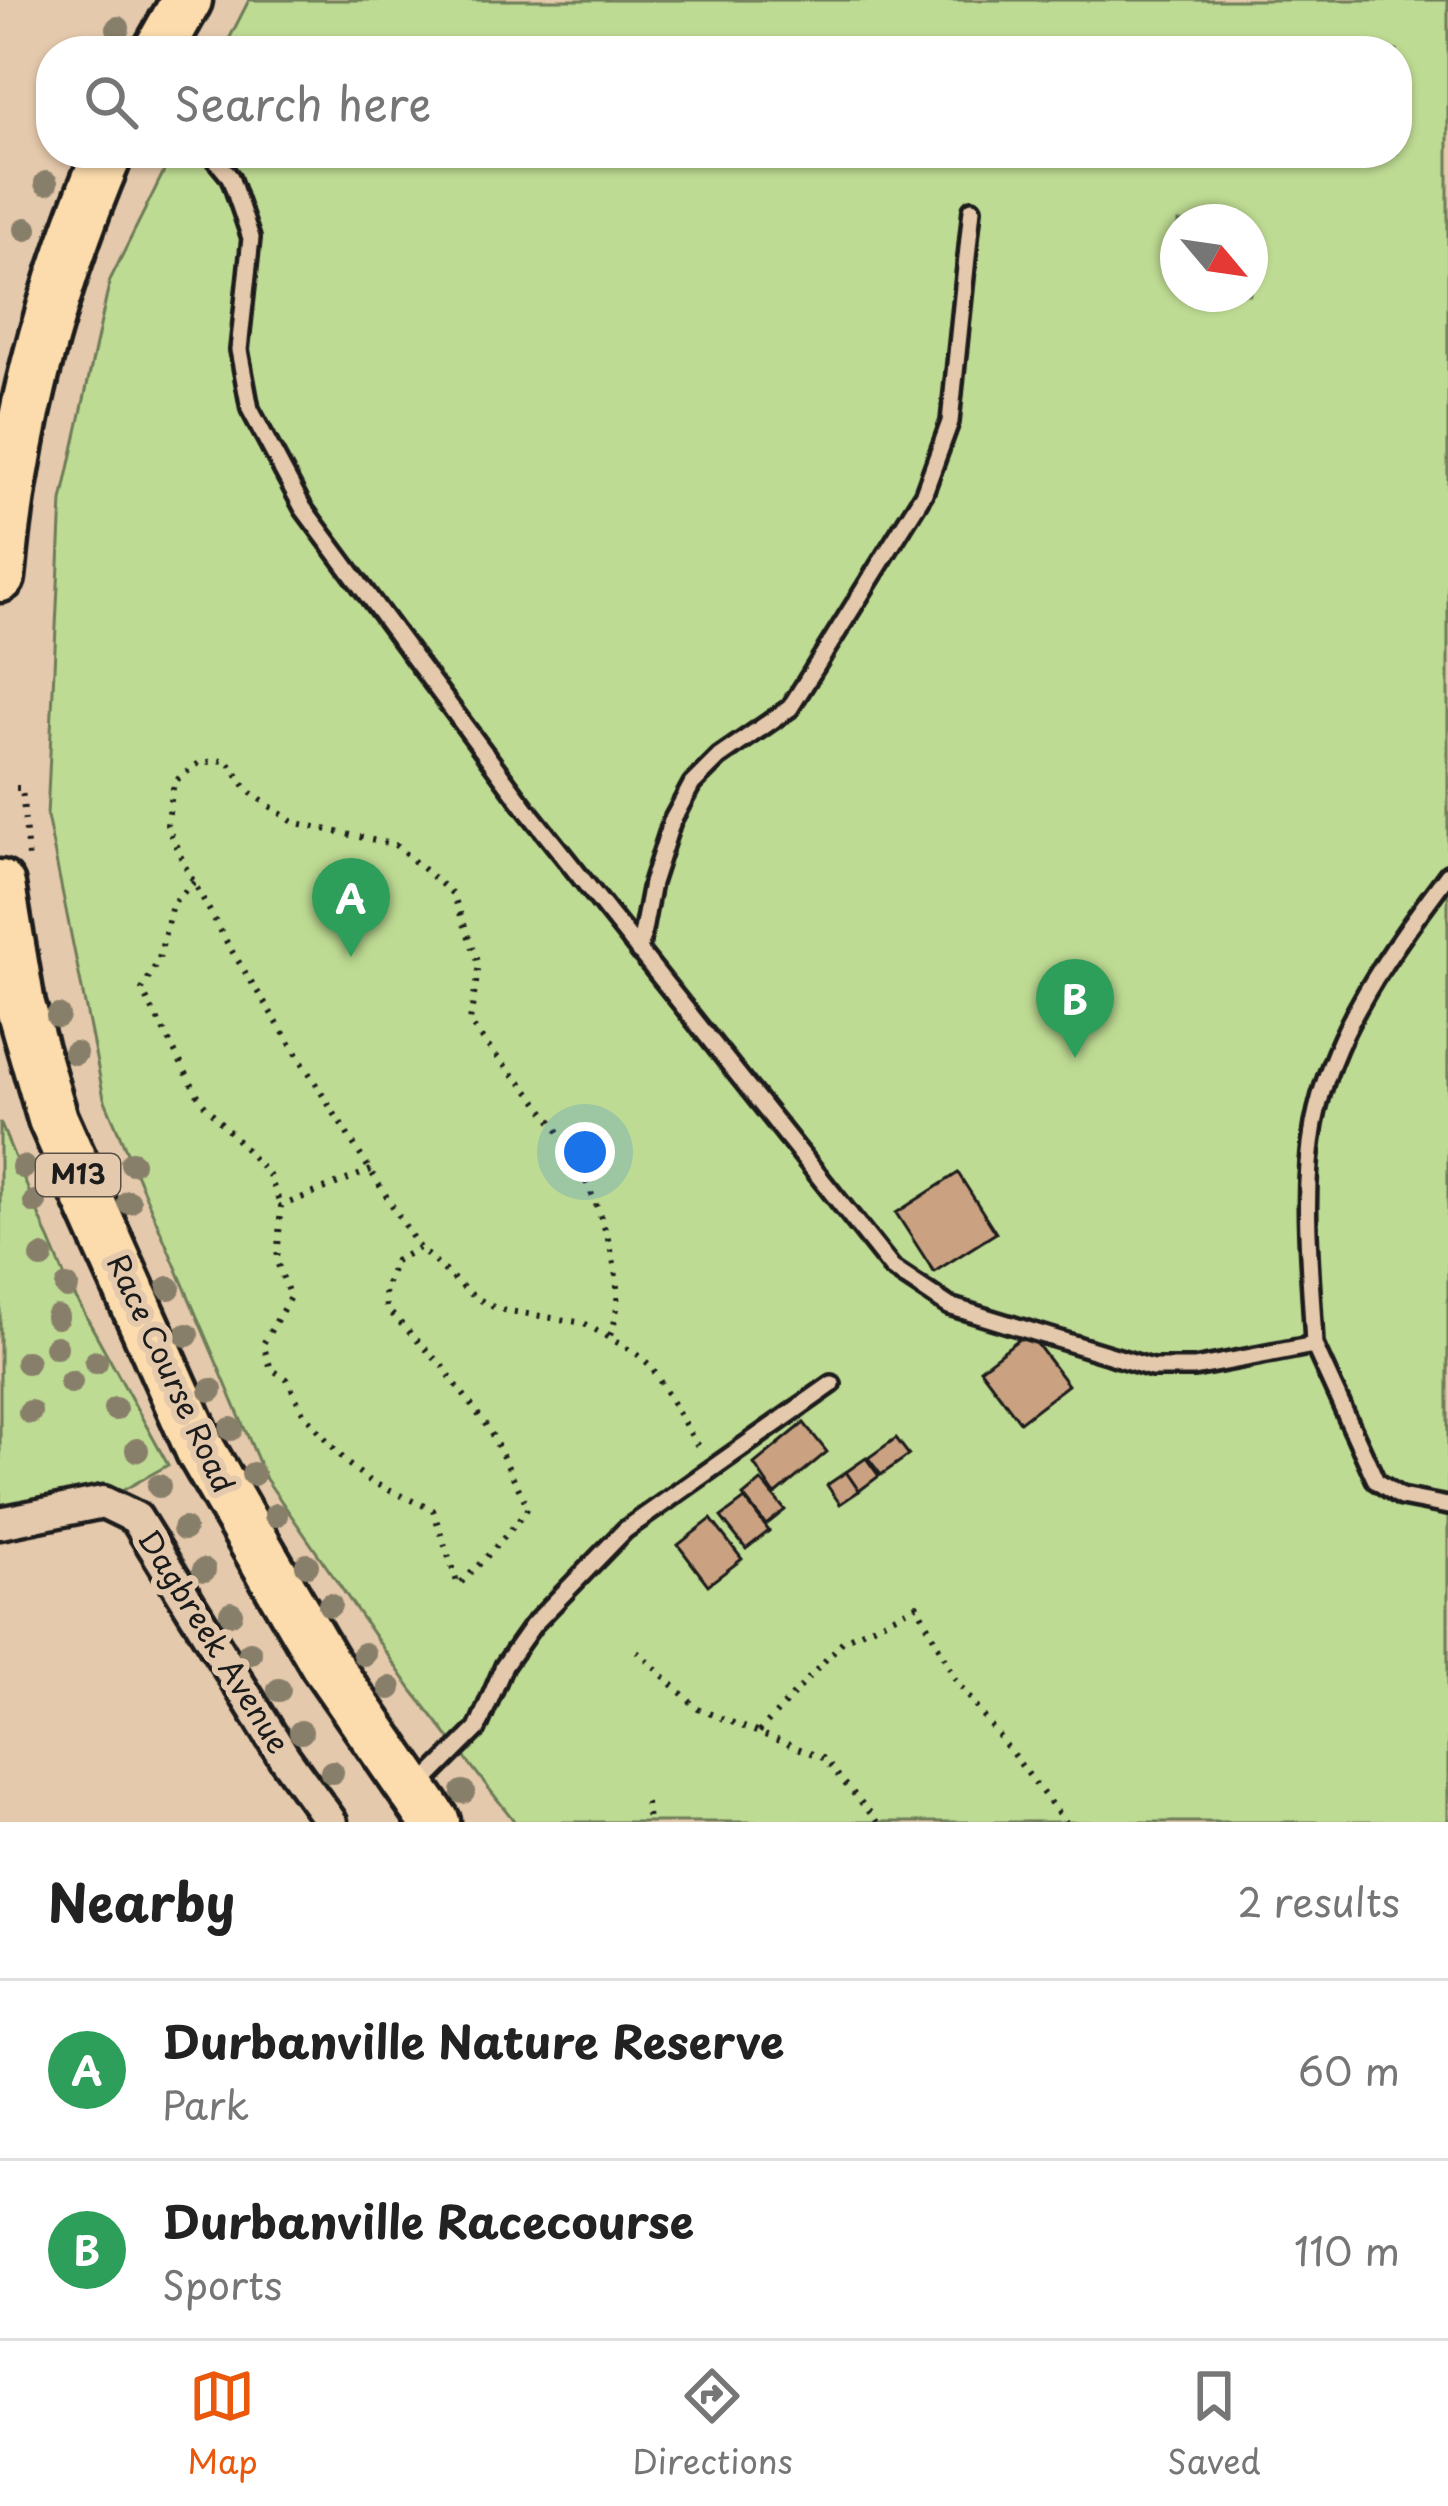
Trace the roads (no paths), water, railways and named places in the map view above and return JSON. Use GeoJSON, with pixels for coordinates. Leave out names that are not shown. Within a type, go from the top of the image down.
{"type":"FeatureCollection","features":[{"type":"Feature","properties":{"kind":"main road"},"geometry":{"type":"LineString","coordinates":[[167,36],[187,0]]}},
{"type":"Feature","properties":{"kind":"main road"},"geometry":{"type":"LineString","coordinates":[[0,577],[5,519],[38,357],[103,168]]}},
{"type":"Feature","properties":{"kind":"main road","name":"Race Course Road"},"geometry":{"type":"LineString","coordinates":[[14,872],[20,1005],[52,1119],[201,1451],[324,1662],[424,1808]]}},
{"type":"Feature","properties":{"kind":"street","name":"Dagbreek Avenue"},"geometry":{"type":"LineString","coordinates":[[0,1523],[103,1502],[136,1518],[284,1757],[331,1822]]}},
{"type":"Feature","properties":{"kind":"lane"},"geometry":{"type":"LineString","coordinates":[[222,168],[251,238],[238,350],[250,409],[303,508],[639,952],[892,1268],[949,1306],[1152,1368],[1194,1368],[1314,1345]]}},
{"type":"Feature","properties":{"kind":"lane"},"geometry":{"type":"LineString","coordinates":[[639,952],[652,883],[672,820],[692,784],[719,757],[790,708],[924,493],[950,422],[972,209]]}},
{"type":"Feature","properties":{"kind":"lane"},"geometry":{"type":"LineString","coordinates":[[1448,874],[1346,1024],[1314,1124],[1308,1222],[1314,1345],[1376,1481],[1401,1497],[1448,1506]]}},
{"type":"Feature","properties":{"kind":"lane"},"geometry":{"type":"LineString","coordinates":[[424,1808],[476,1729],[504,1666],[533,1625],[625,1530],[832,1384]]}},
{"type":"Feature","properties":{"kind":"place","name":"Durbanville Nature Reserve"},"geometry":{"type":"Point","coordinates":[351,957]}},
{"type":"Feature","properties":{"kind":"place","name":"Durbanville Racecourse"},"geometry":{"type":"Point","coordinates":[1075,1058]}}]}
